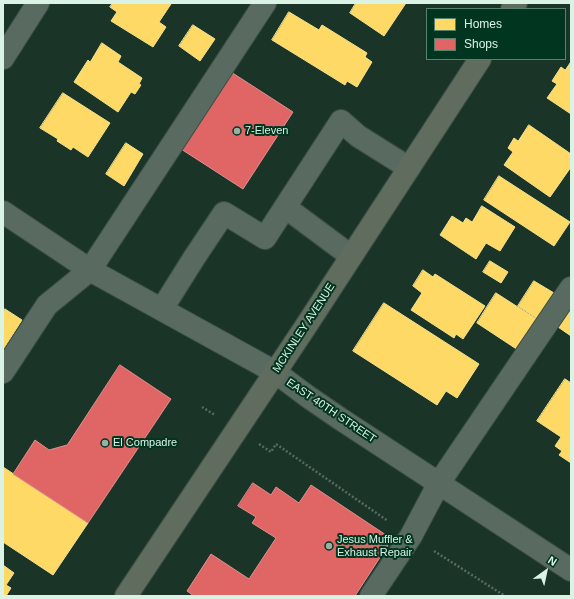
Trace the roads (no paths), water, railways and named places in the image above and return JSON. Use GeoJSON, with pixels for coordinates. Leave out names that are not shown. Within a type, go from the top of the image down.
{"type":"FeatureCollection","features":[{"type":"Feature","properties":{"kind":"main road","name":"MCKINLEY AVENUE"},"geometry":{"type":"LineString","coordinates":[[126,596],[479,60]]}},
{"type":"Feature","properties":{"kind":"street"},"geometry":{"type":"LineString","coordinates":[[3,58],[38,3]]}},
{"type":"Feature","properties":{"kind":"street"},"geometry":{"type":"LineString","coordinates":[[3,372],[48,306],[90,270],[265,3]]}},
{"type":"Feature","properties":{"kind":"street"},"geometry":{"type":"LineString","coordinates":[[162,309],[224,213],[265,238],[340,120],[358,136],[409,168]]}},
{"type":"Feature","properties":{"kind":"street"},"geometry":{"type":"LineString","coordinates":[[284,207],[351,256]]}},
{"type":"Feature","properties":{"kind":"street","name":"EAST 40TH STREET"},"geometry":{"type":"LineString","coordinates":[[3,212],[90,270],[275,372],[307,396],[571,570]]}},
{"type":"Feature","properties":{"kind":"street"},"geometry":{"type":"LineString","coordinates":[[371,596],[410,536],[439,483],[571,288]]}},
{"type":"Feature","properties":{"kind":"place","name":"7-Eleven"},"geometry":{"type":"Point","coordinates":[237,131]}},
{"type":"Feature","properties":{"kind":"place","name":"El Compadre"},"geometry":{"type":"Point","coordinates":[105,443]}},
{"type":"Feature","properties":{"kind":"place","name":"Jesus Muffler & Exhaust Repair"},"geometry":{"type":"Point","coordinates":[329,546]}}]}
